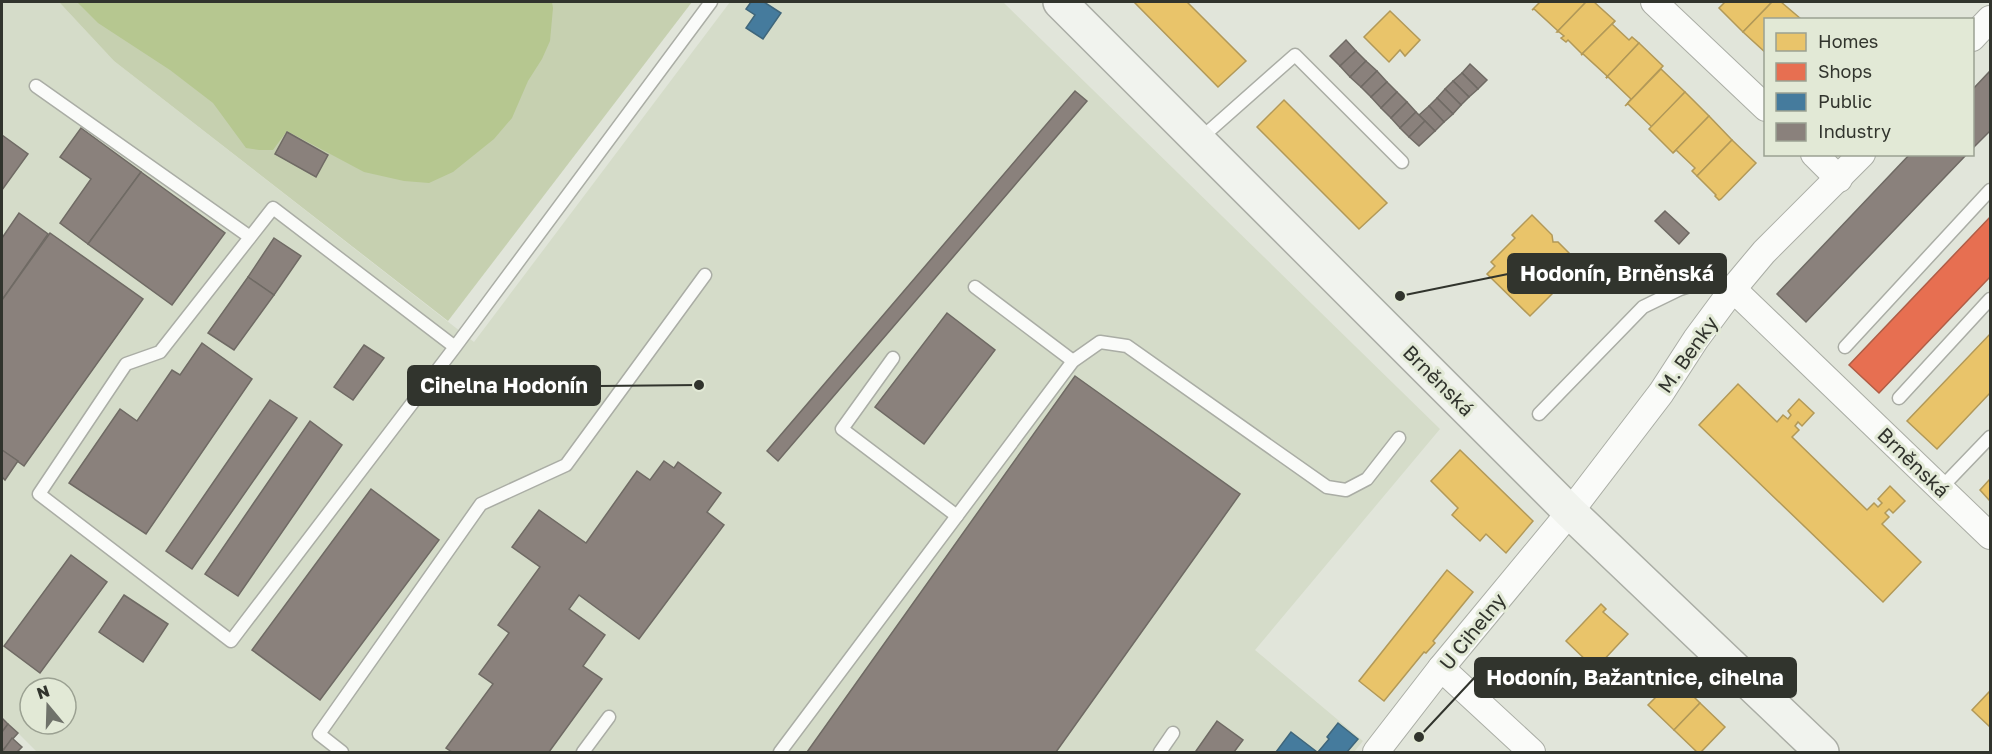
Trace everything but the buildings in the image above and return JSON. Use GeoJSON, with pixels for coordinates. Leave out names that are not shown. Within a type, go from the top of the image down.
{"type":"FeatureCollection","features":[{"type":"Feature","properties":{"kind":"main road","name":"Brněnská"},"geometry":{"type":"LineString","coordinates":[[1060,2],[1570,512],[1822,753]]}},
{"type":"Feature","properties":{"kind":"street"},"geometry":{"type":"LineString","coordinates":[[1654,2],[1764,106]]}},
{"type":"Feature","properties":{"kind":"street"},"geometry":{"type":"LineString","coordinates":[[1974,36],[1990,19]]}},
{"type":"Feature","properties":{"kind":"street"},"geometry":{"type":"LineString","coordinates":[[1816,156],[1839,178]]}},
{"type":"Feature","properties":{"kind":"street","name":"M. Benky"},"geometry":{"type":"LineString","coordinates":[[1570,512],[1661,393],[1696,339],[1733,289],[1764,252],[1860,156]]}},
{"type":"Feature","properties":{"kind":"street","name":"Brněnská"},"geometry":{"type":"LineString","coordinates":[[1733,289],[1990,536]]}},
{"type":"Feature","properties":{"kind":"street","name":"U Cihelny"},"geometry":{"type":"LineString","coordinates":[[1376,753],[1441,668],[1570,512]]}},
{"type":"Feature","properties":{"kind":"street"},"geometry":{"type":"LineString","coordinates":[[1441,668],[1532,753]]}},
{"type":"Feature","properties":{"kind":"lane"},"geometry":{"type":"LineString","coordinates":[[455,346],[273,208],[160,352],[126,364],[39,494],[231,641],[455,346],[711,2]]}},
{"type":"Feature","properties":{"kind":"lane"},"geometry":{"type":"LineString","coordinates":[[1199,140],[1295,55],[1402,162]]}},
{"type":"Feature","properties":{"kind":"lane"},"geometry":{"type":"LineString","coordinates":[[36,86],[250,237]]}},
{"type":"Feature","properties":{"kind":"lane"},"geometry":{"type":"LineString","coordinates":[[1845,347],[1990,190]]}},
{"type":"Feature","properties":{"kind":"lane"},"geometry":{"type":"LineString","coordinates":[[342,753],[319,734],[481,504],[566,465],[705,275]]}},
{"type":"Feature","properties":{"kind":"lane"},"geometry":{"type":"LineString","coordinates":[[1539,414],[1643,307],[1696,284],[1711,283],[1733,289]]}},
{"type":"Feature","properties":{"kind":"lane"},"geometry":{"type":"LineString","coordinates":[[975,287],[1073,361]]}},
{"type":"Feature","properties":{"kind":"lane"},"geometry":{"type":"LineString","coordinates":[[1899,398],[1990,299]]}},
{"type":"Feature","properties":{"kind":"lane"},"geometry":{"type":"LineString","coordinates":[[780,753],[1073,361],[1100,342],[1127,346],[1327,487],[1346,490],[1367,479],[1399,438]]}},
{"type":"Feature","properties":{"kind":"lane"},"geometry":{"type":"LineString","coordinates":[[893,358],[842,429],[957,516]]}},
{"type":"Feature","properties":{"kind":"lane"},"geometry":{"type":"LineString","coordinates":[[1941,488],[1990,437]]}},
{"type":"Feature","properties":{"kind":"lane"},"geometry":{"type":"LineString","coordinates":[[583,753],[609,717]]}},
{"type":"Feature","properties":{"kind":"lane"},"geometry":{"type":"LineString","coordinates":[[1160,753],[1173,733]]}},
{"type":"Feature","properties":{"kind":"shaded area"},"geometry":{"type":"Polygon","coordinates":[[[2,2],[59,2],[114,61],[474,342],[730,2],[1003,2],[1440,429],[1255,650],[1363,741],[1354,752],[37,752],[21,736],[78,736],[78,676],[18,676],[18,733],[2,717],[2,2]]]}},
{"type":"Feature","properties":{"kind":"shaded area"},"geometry":{"type":"Polygon","coordinates":[[[59,2],[692,2],[448,321],[114,61],[59,2]]]}},
{"type":"Feature","properties":{"kind":"shaded area"},"geometry":{"type":"Polygon","coordinates":[[[77,2],[552,2],[553,8],[550,41],[528,81],[512,118],[494,139],[453,172],[429,183],[404,181],[364,172],[287,131],[273,150],[246,148],[213,103],[170,70],[98,23],[77,2]]]}},
{"type":"Feature","properties":{"kind":"place","name":"Hodonín, Brněnská"},"geometry":{"type":"Point","coordinates":[1400,296]}},
{"type":"Feature","properties":{"kind":"place","name":"Cihelna Hodonín"},"geometry":{"type":"Point","coordinates":[699,385]}},
{"type":"Feature","properties":{"kind":"place","name":"Hodonín, Bažantnice, cihelna"},"geometry":{"type":"Point","coordinates":[1419,737]}}]}
